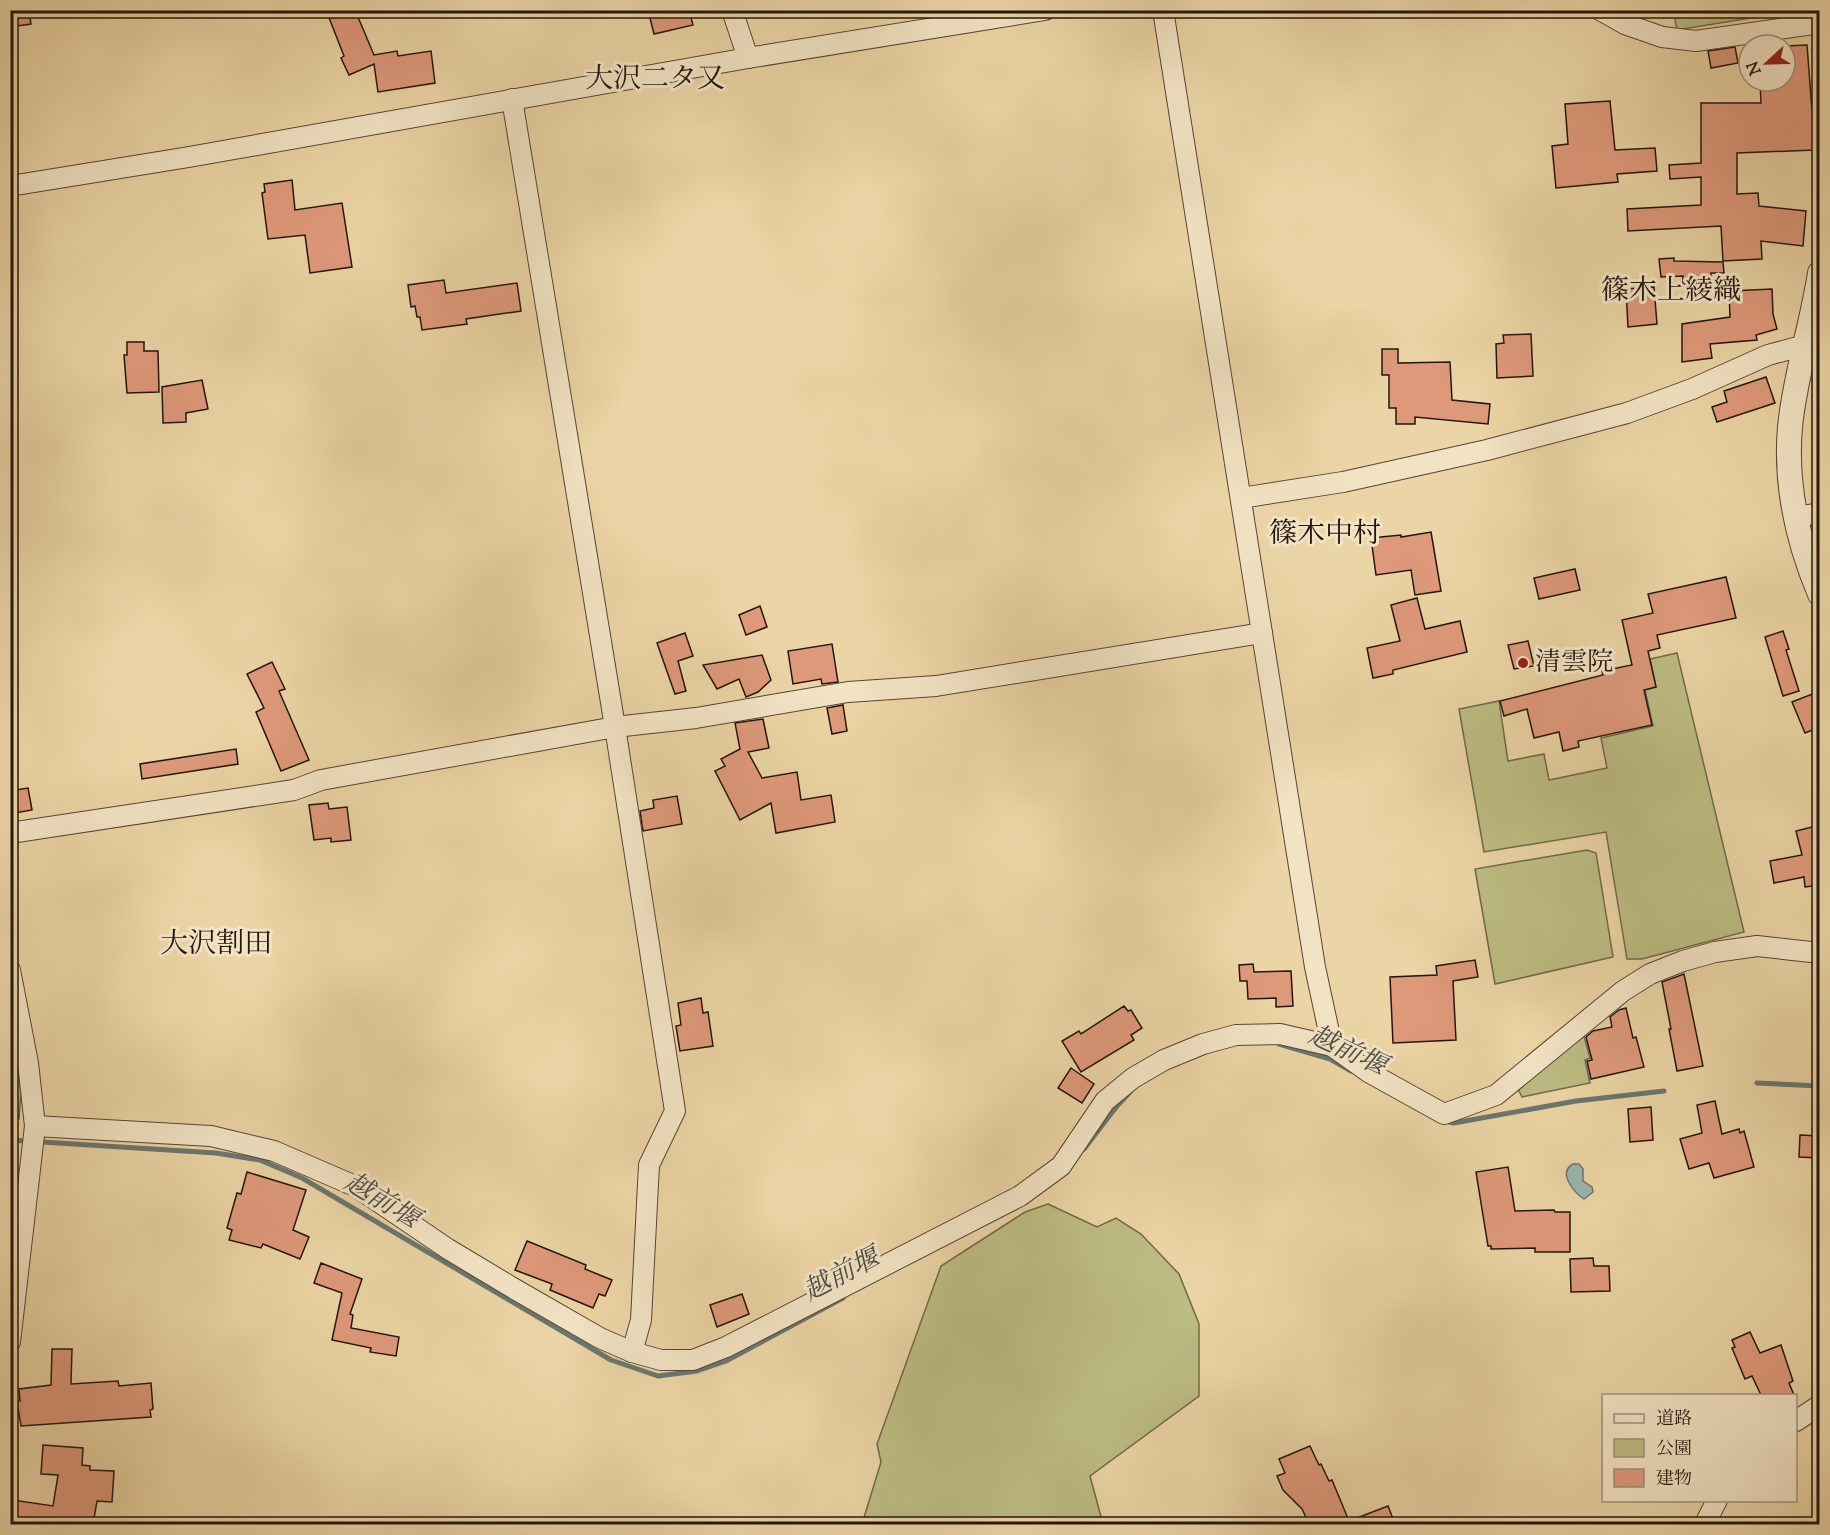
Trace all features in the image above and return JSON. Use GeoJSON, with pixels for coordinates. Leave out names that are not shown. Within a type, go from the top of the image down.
{"type":"FeatureCollection","features":[{"type":"Feature","properties":{"kind":"street"},"geometry":{"type":"LineString","coordinates":[[732,10],[748,58]]}},
{"type":"Feature","properties":{"kind":"street"},"geometry":{"type":"LineString","coordinates":[[10,186],[189,157],[748,58],[1045,10]]}},
{"type":"Feature","properties":{"kind":"street"},"geometry":{"type":"LineString","coordinates":[[1162,10],[1315,967],[1332,1046]]}},
{"type":"Feature","properties":{"kind":"street"},"geometry":{"type":"LineString","coordinates":[[1600,10],[1625,24],[1662,37],[1696,41],[1820,23]]}},
{"type":"Feature","properties":{"kind":"street"},"geometry":{"type":"LineString","coordinates":[[512,99],[615,727],[675,1111],[649,1165],[641,1320],[632,1352]]}},
{"type":"Feature","properties":{"kind":"street"},"geometry":{"type":"LineString","coordinates":[[1820,273],[1790,427],[1790,479],[1796,517],[1812,576],[1820,594]]}},
{"type":"Feature","properties":{"kind":"street"},"geometry":{"type":"LineString","coordinates":[[1241,498],[1354,480],[1487,450],[1616,416],[1692,389],[1768,355],[1805,345]]}},
{"type":"Feature","properties":{"kind":"street"},"geometry":{"type":"LineString","coordinates":[[1796,517],[1820,513]]}},
{"type":"Feature","properties":{"kind":"street"},"geometry":{"type":"LineString","coordinates":[[10,833],[294,790],[321,780],[615,727],[696,718],[848,692],[936,686],[1262,633]]}},
{"type":"Feature","properties":{"kind":"street"},"geometry":{"type":"LineString","coordinates":[[34,1137],[211,1136],[274,1151],[355,1186],[448,1249],[600,1338],[632,1352],[661,1360],[693,1360],[726,1347],[1020,1196],[1061,1166],[1105,1101],[1133,1078],[1164,1060],[1203,1044],[1236,1035],[1280,1034],[1332,1046],[1370,1073],[1444,1114],[1496,1095],[1623,991],[1650,974],[1715,952],[1757,946],[1820,953]]}},
{"type":"Feature","properties":{"kind":"street"},"geometry":{"type":"LineString","coordinates":[[10,970],[28,1063],[34,1137],[10,1342]]}},
{"type":"Feature","properties":{"kind":"street"},"geometry":{"type":"LineString","coordinates":[[1797,1420],[1820,1405]]}},
{"type":"Feature","properties":{"kind":"street"},"geometry":{"type":"LineString","coordinates":[[1705,1524],[1716,1502]]}},
{"type":"Feature","properties":{"kind":"green space"},"geometry":{"type":"Polygon","coordinates":[[[1673,10],[1794,11],[1677,30],[1673,10]]]}},
{"type":"Feature","properties":{"kind":"green space"},"geometry":{"type":"Polygon","coordinates":[[[1677,653],[1744,932],[1642,959],[1627,959],[1606,832],[1484,852],[1459,709],[1499,701],[1508,761],[1544,754],[1549,780],[1607,768],[1601,738],[1653,726],[1645,690],[1656,687],[1650,659],[1677,653]]]}},
{"type":"Feature","properties":{"kind":"green space"},"geometry":{"type":"Polygon","coordinates":[[[1587,850],[1596,853],[1613,957],[1495,984],[1475,869],[1587,850]]]}},
{"type":"Feature","properties":{"kind":"green space"},"geometry":{"type":"Polygon","coordinates":[[[10,1002],[21,1093],[19,1119],[11,1119],[10,1002]]]}},
{"type":"Feature","properties":{"kind":"green space"},"geometry":{"type":"Polygon","coordinates":[[[1582,1029],[1590,1058],[1585,1060],[1590,1083],[1522,1097],[1517,1087],[1582,1029]]]}},
{"type":"Feature","properties":{"kind":"green space"},"geometry":{"type":"Polygon","coordinates":[[[1048,1204],[1097,1227],[1116,1218],[1141,1234],[1179,1274],[1199,1324],[1199,1396],[1090,1476],[1103,1524],[862,1524],[881,1462],[877,1444],[941,1266],[1025,1212],[1048,1204]]]}},
{"type":"Feature","properties":{"kind":"water"},"geometry":{"type":"Polygon","coordinates":[[[1573,1164],[1579,1164],[1583,1169],[1583,1181],[1592,1187],[1593,1192],[1584,1199],[1572,1187],[1567,1177],[1568,1168],[1573,1164]]]}},
{"type":"Feature","properties":{"kind":"building"},"geometry":{"type":"Polygon","coordinates":[[[10,10],[29,10],[31,24],[10,27],[10,10]]]}},
{"type":"Feature","properties":{"kind":"building"},"geometry":{"type":"Polygon","coordinates":[[[326,10],[355,10],[374,55],[397,51],[398,56],[431,51],[435,83],[378,92],[374,64],[349,75],[341,58],[344,56],[326,10]]]}},
{"type":"Feature","properties":{"kind":"building"},"geometry":{"type":"Polygon","coordinates":[[[648,10],[689,10],[693,25],[654,34],[648,10]]]}},
{"type":"Feature","properties":{"kind":"building"},"geometry":{"type":"Polygon","coordinates":[[[1797,45],[1807,45],[1815,150],[1737,153],[1737,194],[1758,193],[1759,206],[1806,211],[1803,246],[1761,241],[1762,259],[1723,261],[1721,226],[1628,231],[1627,209],[1701,205],[1701,177],[1670,179],[1669,165],[1701,163],[1701,103],[1761,103],[1761,93],[1797,93],[1797,45]]]}},
{"type":"Feature","properties":{"kind":"building"},"geometry":{"type":"Polygon","coordinates":[[[1735,47],[1737,63],[1711,68],[1708,51],[1735,47]]]}},
{"type":"Feature","properties":{"kind":"building"},"geometry":{"type":"Polygon","coordinates":[[[1610,101],[1615,150],[1655,148],[1657,171],[1617,174],[1618,182],[1556,188],[1552,146],[1568,144],[1565,104],[1610,101]]]}},
{"type":"Feature","properties":{"kind":"building"},"geometry":{"type":"Polygon","coordinates":[[[292,180],[295,210],[342,203],[352,267],[310,273],[305,235],[268,239],[262,193],[265,192],[264,184],[292,180]]]}},
{"type":"Feature","properties":{"kind":"building"},"geometry":{"type":"Polygon","coordinates":[[[1674,258],[1674,261],[1723,262],[1724,273],[1711,273],[1711,284],[1683,284],[1683,276],[1661,277],[1659,259],[1674,258]]]}},
{"type":"Feature","properties":{"kind":"building"},"geometry":{"type":"Polygon","coordinates":[[[444,280],[446,293],[517,283],[521,311],[466,319],[467,324],[422,330],[415,306],[411,307],[408,285],[444,280]]]}},
{"type":"Feature","properties":{"kind":"building"},"geometry":{"type":"Polygon","coordinates":[[[1654,287],[1657,324],[1628,327],[1626,289],[1654,287]]]}},
{"type":"Feature","properties":{"kind":"building"},"geometry":{"type":"Polygon","coordinates":[[[1772,289],[1773,314],[1777,329],[1756,335],[1757,340],[1710,344],[1712,358],[1682,362],[1682,324],[1730,317],[1729,291],[1772,289]]]}},
{"type":"Feature","properties":{"kind":"building"},"geometry":{"type":"Polygon","coordinates":[[[1531,334],[1533,376],[1497,378],[1496,344],[1504,343],[1503,335],[1531,334]]]}},
{"type":"Feature","properties":{"kind":"building"},"geometry":{"type":"Polygon","coordinates":[[[127,342],[144,342],[144,351],[158,351],[159,392],[127,393],[124,355],[127,355],[127,342]]]}},
{"type":"Feature","properties":{"kind":"building"},"geometry":{"type":"Polygon","coordinates":[[[1382,349],[1398,349],[1398,363],[1450,362],[1452,400],[1490,404],[1488,424],[1415,417],[1415,424],[1396,424],[1396,408],[1389,408],[1389,375],[1382,375],[1382,349]]]}},
{"type":"Feature","properties":{"kind":"building"},"geometry":{"type":"Polygon","coordinates":[[[1766,377],[1775,403],[1717,422],[1712,407],[1727,402],[1724,391],[1766,377]]]}},
{"type":"Feature","properties":{"kind":"building"},"geometry":{"type":"Polygon","coordinates":[[[202,380],[208,409],[186,413],[186,422],[163,423],[162,387],[202,380]]]}},
{"type":"Feature","properties":{"kind":"building"},"geometry":{"type":"Polygon","coordinates":[[[1431,532],[1441,591],[1415,595],[1411,570],[1376,575],[1371,538],[1401,535],[1401,537],[1431,532]]]}},
{"type":"Feature","properties":{"kind":"building"},"geometry":{"type":"Polygon","coordinates":[[[1575,569],[1580,590],[1539,599],[1534,578],[1575,569]]]}},
{"type":"Feature","properties":{"kind":"building","name":"清雲院"},"geometry":{"type":"Polygon","coordinates":[[[1726,577],[1736,618],[1657,635],[1660,648],[1648,651],[1656,687],[1644,690],[1652,725],[1578,741],[1579,747],[1563,751],[1559,732],[1534,738],[1527,709],[1504,716],[1500,701],[1603,675],[1602,671],[1632,665],[1622,620],[1653,613],[1648,594],[1726,577]]]}},
{"type":"Feature","properties":{"kind":"building"},"geometry":{"type":"Polygon","coordinates":[[[1417,598],[1425,629],[1460,621],[1467,652],[1393,670],[1393,674],[1373,678],[1367,648],[1400,641],[1391,605],[1417,598]]]}},
{"type":"Feature","properties":{"kind":"building"},"geometry":{"type":"Polygon","coordinates":[[[760,606],[767,627],[746,635],[739,615],[760,606]]]}},
{"type":"Feature","properties":{"kind":"building"},"geometry":{"type":"Polygon","coordinates":[[[1783,631],[1789,649],[1786,650],[1799,691],[1783,696],[1765,637],[1783,631]]]}},
{"type":"Feature","properties":{"kind":"building"},"geometry":{"type":"Polygon","coordinates":[[[685,633],[693,656],[678,661],[686,691],[675,694],[657,643],[685,633]]]}},
{"type":"Feature","properties":{"kind":"building"},"geometry":{"type":"Polygon","coordinates":[[[1528,641],[1534,666],[1514,669],[1508,645],[1528,641]]]}},
{"type":"Feature","properties":{"kind":"building"},"geometry":{"type":"Polygon","coordinates":[[[832,644],[838,682],[822,684],[821,679],[793,684],[788,651],[832,644]]]}},
{"type":"Feature","properties":{"kind":"building"},"geometry":{"type":"Polygon","coordinates":[[[762,655],[771,680],[758,692],[746,697],[739,679],[717,689],[703,665],[762,655]]]}},
{"type":"Feature","properties":{"kind":"building"},"geometry":{"type":"Polygon","coordinates":[[[272,662],[285,689],[279,691],[309,760],[281,771],[256,712],[264,708],[247,674],[272,662]]]}},
{"type":"Feature","properties":{"kind":"building"},"geometry":{"type":"Polygon","coordinates":[[[1820,691],[1820,727],[1805,733],[1792,702],[1820,691]]]}},
{"type":"Feature","properties":{"kind":"building"},"geometry":{"type":"Polygon","coordinates":[[[843,705],[847,731],[832,734],[827,708],[843,705]]]}},
{"type":"Feature","properties":{"kind":"building"},"geometry":{"type":"Polygon","coordinates":[[[763,719],[769,748],[748,752],[762,778],[797,772],[801,800],[831,795],[835,822],[776,833],[771,803],[740,820],[715,771],[725,766],[721,759],[740,749],[735,723],[763,719]]]}},
{"type":"Feature","properties":{"kind":"building"},"geometry":{"type":"Polygon","coordinates":[[[236,749],[238,764],[142,779],[140,764],[236,749]]]}},
{"type":"Feature","properties":{"kind":"building"},"geometry":{"type":"Polygon","coordinates":[[[28,788],[32,810],[15,813],[14,809],[10,809],[10,791],[28,788]]]}},
{"type":"Feature","properties":{"kind":"building"},"geometry":{"type":"Polygon","coordinates":[[[677,796],[682,824],[643,831],[640,811],[654,808],[653,800],[677,796]]]}},
{"type":"Feature","properties":{"kind":"building"},"geometry":{"type":"Polygon","coordinates":[[[328,803],[329,809],[347,807],[351,840],[331,842],[331,838],[314,840],[309,805],[328,803]]]}},
{"type":"Feature","properties":{"kind":"building"},"geometry":{"type":"Polygon","coordinates":[[[1820,825],[1820,885],[1805,887],[1804,877],[1774,883],[1770,861],[1802,855],[1796,831],[1820,825]]]}},
{"type":"Feature","properties":{"kind":"building"},"geometry":{"type":"Polygon","coordinates":[[[1475,960],[1478,977],[1453,981],[1456,1040],[1393,1043],[1390,977],[1437,975],[1436,966],[1475,960]]]}},
{"type":"Feature","properties":{"kind":"building"},"geometry":{"type":"Polygon","coordinates":[[[1253,964],[1254,972],[1291,971],[1293,1006],[1276,1007],[1276,998],[1248,999],[1247,981],[1240,981],[1239,965],[1253,964]]]}},
{"type":"Feature","properties":{"kind":"building"},"geometry":{"type":"Polygon","coordinates":[[[1684,974],[1703,1066],[1677,1071],[1662,982],[1684,974]]]}},
{"type":"Feature","properties":{"kind":"building"},"geometry":{"type":"Polygon","coordinates":[[[701,998],[703,1013],[708,1012],[713,1046],[680,1051],[676,1026],[681,1025],[678,1003],[701,998]]]}},
{"type":"Feature","properties":{"kind":"building"},"geometry":{"type":"Polygon","coordinates":[[[1124,1006],[1128,1011],[1131,1010],[1142,1028],[1131,1035],[1134,1040],[1081,1072],[1062,1041],[1079,1031],[1081,1034],[1124,1006]]]}},
{"type":"Feature","properties":{"kind":"building"},"geometry":{"type":"Polygon","coordinates":[[[1626,1008],[1633,1038],[1636,1037],[1644,1067],[1591,1079],[1587,1061],[1592,1060],[1586,1037],[1593,1031],[1612,1027],[1610,1017],[1626,1008]]]}},
{"type":"Feature","properties":{"kind":"building"},"geometry":{"type":"Polygon","coordinates":[[[1071,1068],[1094,1084],[1082,1103],[1058,1088],[1071,1068]]]}},
{"type":"Feature","properties":{"kind":"building"},"geometry":{"type":"Polygon","coordinates":[[[1715,1101],[1722,1134],[1739,1129],[1740,1133],[1744,1131],[1754,1167],[1714,1178],[1709,1163],[1689,1169],[1680,1139],[1702,1133],[1697,1105],[1715,1101]]]}},
{"type":"Feature","properties":{"kind":"building"},"geometry":{"type":"Polygon","coordinates":[[[1651,1107],[1653,1140],[1630,1142],[1628,1109],[1651,1107]]]}},
{"type":"Feature","properties":{"kind":"building"},"geometry":{"type":"Polygon","coordinates":[[[1800,1135],[1820,1136],[1820,1158],[1799,1157],[1800,1135]]]}},
{"type":"Feature","properties":{"kind":"building"},"geometry":{"type":"Polygon","coordinates":[[[1508,1167],[1515,1211],[1570,1212],[1570,1252],[1535,1252],[1535,1248],[1491,1249],[1491,1246],[1488,1246],[1476,1172],[1508,1167]]]}},
{"type":"Feature","properties":{"kind":"building"},"geometry":{"type":"Polygon","coordinates":[[[247,1172],[306,1190],[293,1230],[309,1237],[300,1259],[263,1244],[261,1248],[229,1240],[232,1230],[227,1228],[237,1193],[241,1194],[247,1172]]]}},
{"type":"Feature","properties":{"kind":"building"},"geometry":{"type":"Polygon","coordinates":[[[527,1241],[586,1265],[585,1269],[612,1280],[605,1296],[599,1294],[593,1308],[550,1290],[552,1284],[515,1270],[527,1241]]]}},
{"type":"Feature","properties":{"kind":"building"},"geometry":{"type":"Polygon","coordinates":[[[1593,1258],[1594,1266],[1609,1266],[1610,1291],[1571,1292],[1570,1259],[1593,1258]]]}},
{"type":"Feature","properties":{"kind":"building"},"geometry":{"type":"Polygon","coordinates":[[[321,1263],[362,1279],[350,1314],[353,1315],[351,1328],[399,1337],[396,1356],[370,1352],[371,1348],[332,1340],[342,1293],[314,1283],[321,1263]]]}},
{"type":"Feature","properties":{"kind":"building"},"geometry":{"type":"Polygon","coordinates":[[[742,1294],[749,1314],[717,1327],[710,1305],[742,1294]]]}},
{"type":"Feature","properties":{"kind":"building"},"geometry":{"type":"Polygon","coordinates":[[[1750,1332],[1760,1353],[1781,1345],[1793,1381],[1789,1383],[1794,1394],[1761,1394],[1752,1376],[1745,1379],[1732,1348],[1735,1347],[1732,1340],[1750,1332]]]}},
{"type":"Feature","properties":{"kind":"building"},"geometry":{"type":"Polygon","coordinates":[[[52,1349],[72,1349],[71,1384],[118,1381],[119,1386],[151,1383],[153,1409],[150,1410],[151,1417],[21,1426],[17,1401],[20,1401],[19,1389],[51,1385],[52,1349]]]}},
{"type":"Feature","properties":{"kind":"building"},"geometry":{"type":"Polygon","coordinates":[[[43,1445],[83,1448],[82,1465],[90,1466],[90,1470],[114,1471],[112,1502],[97,1501],[93,1524],[10,1524],[13,1500],[53,1506],[58,1475],[41,1474],[43,1445]]]}},
{"type":"Feature","properties":{"kind":"building"},"geometry":{"type":"Polygon","coordinates":[[[1310,1446],[1329,1481],[1332,1480],[1349,1521],[1388,1506],[1395,1524],[1309,1524],[1302,1509],[1283,1490],[1277,1476],[1285,1473],[1279,1459],[1310,1446]]]}},
{"type":"Feature","properties":{"kind":"waterway","name":"越前堰"},"geometry":{"type":"LineString","coordinates":[[1279,1044],[1330,1059],[1351,1071]]}},
{"type":"Feature","properties":{"kind":"waterway"},"geometry":{"type":"LineString","coordinates":[[1757,1083],[1820,1086]]}},
{"type":"Feature","properties":{"kind":"waterway","name":"越前堰"},"geometry":{"type":"LineString","coordinates":[[1084,1149],[1131,1091]]}},
{"type":"Feature","properties":{"kind":"waterway","name":"越前堰"},"geometry":{"type":"LineString","coordinates":[[1443,1121],[1454,1123],[1576,1101],[1664,1091]]}},
{"type":"Feature","properties":{"kind":"waterway","name":"越前堰"},"geometry":{"type":"LineString","coordinates":[[10,1140],[216,1153],[260,1160],[302,1178],[611,1360],[658,1376],[697,1371],[726,1361],[843,1298]]}},
{"type":"Feature","properties":{"kind":"place","name":"清雲院"},"geometry":{"type":"Point","coordinates":[1523,663]}},
{"type":"Feature","properties":{"kind":"district","name":"大沢二タ又"},"geometry":{"type":"Point","coordinates":[655,80]}},
{"type":"Feature","properties":{"kind":"district","name":"篠木上綾織"},"geometry":{"type":"Point","coordinates":[1671,292]}},
{"type":"Feature","properties":{"kind":"district","name":"篠木中村"},"geometry":{"type":"Point","coordinates":[1325,535]}},
{"type":"Feature","properties":{"kind":"district","name":"大沢割田"},"geometry":{"type":"Point","coordinates":[216,945]}}]}
